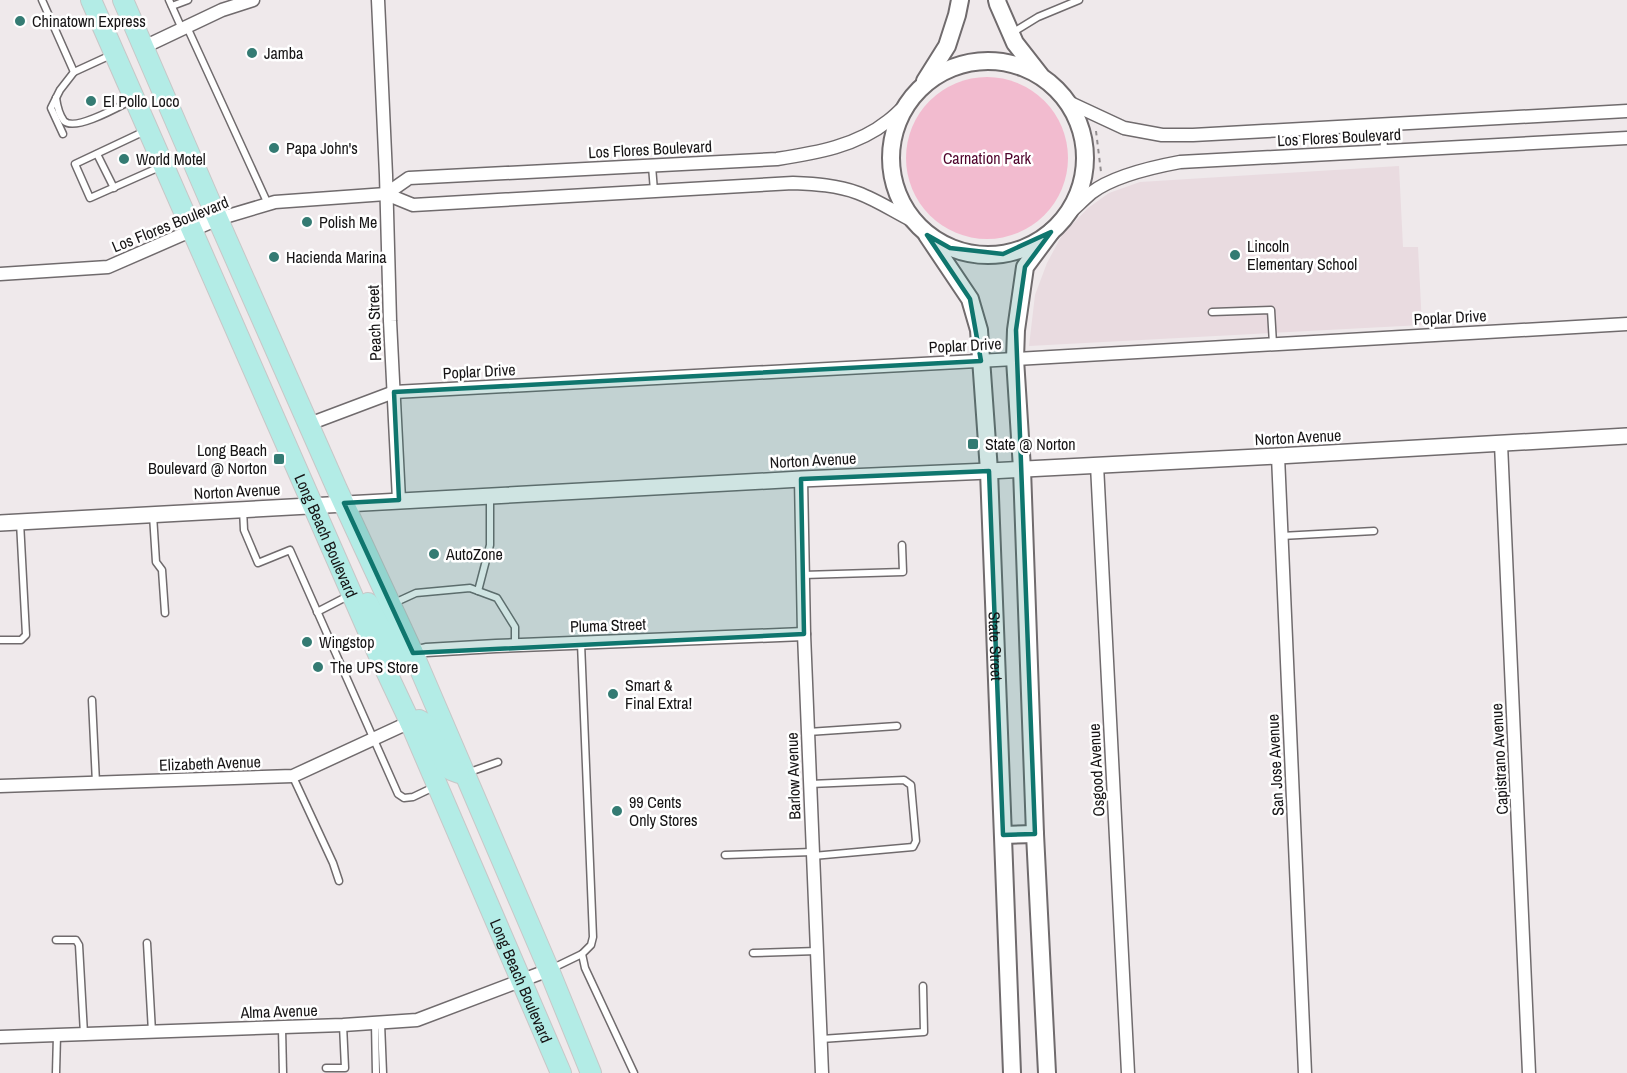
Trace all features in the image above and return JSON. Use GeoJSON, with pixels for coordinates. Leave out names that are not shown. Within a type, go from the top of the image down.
{"type":"FeatureCollection","features":[{"type":"Feature","properties":{"kind":"main road","name":"Long Beach Boulevard"},"geometry":{"type":"LineString","coordinates":[[91,0],[312,505],[410,722],[561,1073]]}},
{"type":"Feature","properties":{"kind":"main road"},"geometry":{"type":"LineString","coordinates":[[921,87],[943,72],[968,63],[993,61],[1019,66],[1042,78],[1066,100],[1080,128],[1085,158],[1080,188],[1067,215],[1052,232],[1029,246],[1003,254],[976,255],[959,251],[927,235],[913,221],[897,194],[890,164],[893,133],[906,105],[921,87],[947,46],[960,0]]}},
{"type":"Feature","properties":{"kind":"main road"},"geometry":{"type":"LineString","coordinates":[[997,0],[1015,43],[1042,78]]}},
{"type":"Feature","properties":{"kind":"main road","name":"Long Beach Boulevard"},"geometry":{"type":"LineString","coordinates":[[127,2],[218,219],[413,653],[591,1073]]}},
{"type":"Feature","properties":{"kind":"main road","name":"State Street"},"geometry":{"type":"LineString","coordinates":[[1047,1073],[1035,834],[1022,469],[1015,359],[1016,330],[1025,267],[1052,232]]}},
{"type":"Feature","properties":{"kind":"main road","name":"State Street"},"geometry":{"type":"LineString","coordinates":[[927,235],[970,299],[979,330],[989,471],[1012,1073]]}},
{"type":"Feature","properties":{"kind":"main road"},"geometry":{"type":"LineString","coordinates":[[352,595],[360,596],[367,601],[394,655],[398,657],[413,653]]}},
{"type":"Feature","properties":{"kind":"main road"},"geometry":{"type":"LineString","coordinates":[[410,722],[423,721],[446,765],[451,770],[464,774]]}},
{"type":"Feature","properties":{"kind":"main road"},"geometry":{"type":"LineString","coordinates":[[1003,835],[1035,834]]}},
{"type":"Feature","properties":{"kind":"street"},"geometry":{"type":"LineString","coordinates":[[144,47],[222,10],[253,0]]}},
{"type":"Feature","properties":{"kind":"street","name":"Peach Street"},"geometry":{"type":"LineString","coordinates":[[378,0],[399,500]]}},
{"type":"Feature","properties":{"kind":"street","name":"Los Flores Boulevard"},"geometry":{"type":"LineString","coordinates":[[1066,100],[1124,128],[1162,135],[1627,111]]}},
{"type":"Feature","properties":{"kind":"street","name":"Los Flores Boulevard"},"geometry":{"type":"LineString","coordinates":[[386,194],[409,178],[777,159],[836,148],[867,135],[887,122],[906,105]]}},
{"type":"Feature","properties":{"kind":"street","name":"Los Flores Boulevard"},"geometry":{"type":"LineString","coordinates":[[1067,215],[1093,192],[1119,179],[1152,167],[1180,162],[1627,138]]}},
{"type":"Feature","properties":{"kind":"street","name":"Los Flores Boulevard"},"geometry":{"type":"LineString","coordinates":[[0,274],[108,267],[218,219],[275,202],[386,194],[412,205],[793,183],[834,186],[859,193],[913,221]]}},
{"type":"Feature","properties":{"kind":"street","name":"Poplar Drive"},"geometry":{"type":"LineString","coordinates":[[309,424],[394,392],[1627,324]]}},
{"type":"Feature","properties":{"kind":"street","name":"Norton Avenue"},"geometry":{"type":"LineString","coordinates":[[0,523],[801,478],[989,471],[1627,436]]}},
{"type":"Feature","properties":{"kind":"street","name":"Capistrano Avenue"},"geometry":{"type":"LineString","coordinates":[[1501,444],[1529,1073]]}},
{"type":"Feature","properties":{"kind":"street","name":"San Jose Avenue"},"geometry":{"type":"LineString","coordinates":[[1278,456],[1305,1073]]}},
{"type":"Feature","properties":{"kind":"street","name":"Osgood Avenue"},"geometry":{"type":"LineString","coordinates":[[1097,465],[1128,1073]]}},
{"type":"Feature","properties":{"kind":"street","name":"Barlow Avenue"},"geometry":{"type":"LineString","coordinates":[[801,478],[804,634],[822,1073]]}},
{"type":"Feature","properties":{"kind":"street","name":"Pluma Street"},"geometry":{"type":"LineString","coordinates":[[413,653],[426,650],[515,645],[804,634]]}},
{"type":"Feature","properties":{"kind":"street","name":"Elizabeth Avenue"},"geometry":{"type":"LineString","coordinates":[[0,786],[293,776],[410,722]]}},
{"type":"Feature","properties":{"kind":"street","name":"Alma Avenue"},"geometry":{"type":"LineString","coordinates":[[0,1037],[343,1025],[417,1020],[549,970]]}},
{"type":"Feature","properties":{"kind":"lane"},"geometry":{"type":"LineString","coordinates":[[42,0],[74,72]]}},
{"type":"Feature","properties":{"kind":"lane"},"geometry":{"type":"LineString","coordinates":[[188,0],[171,3],[268,204]]}},
{"type":"Feature","properties":{"kind":"lane"},"geometry":{"type":"LineString","coordinates":[[1011,33],[1038,16],[1079,0]]}},
{"type":"Feature","properties":{"kind":"lane"},"geometry":{"type":"LineString","coordinates":[[63,134],[51,108],[60,90],[74,72],[115,54]]}},
{"type":"Feature","properties":{"kind":"lane"},"geometry":{"type":"LineString","coordinates":[[56,98],[64,121],[71,125],[82,123],[134,99]]}},
{"type":"Feature","properties":{"kind":"lane"},"geometry":{"type":"LineString","coordinates":[[1383,125],[1384,151]]}},
{"type":"Feature","properties":{"kind":"lane"},"geometry":{"type":"LineString","coordinates":[[148,129],[75,164],[90,198],[164,165]]}},
{"type":"Feature","properties":{"kind":"lane"},"geometry":{"type":"LineString","coordinates":[[97,154],[114,188]]}},
{"type":"Feature","properties":{"kind":"lane"},"geometry":{"type":"LineString","coordinates":[[652,166],[654,191]]}},
{"type":"Feature","properties":{"kind":"lane"},"geometry":{"type":"LineString","coordinates":[[1212,312],[1271,310],[1273,344]]}},
{"type":"Feature","properties":{"kind":"lane"},"geometry":{"type":"LineString","coordinates":[[478,591],[490,545],[490,495]]}},
{"type":"Feature","properties":{"kind":"lane"},"geometry":{"type":"LineString","coordinates":[[243,509],[244,530],[258,563],[290,550],[398,794],[404,798],[413,797],[437,785]]}},
{"type":"Feature","properties":{"kind":"lane"},"geometry":{"type":"LineString","coordinates":[[153,514],[156,562],[162,570],[165,613]]}},
{"type":"Feature","properties":{"kind":"lane"},"geometry":{"type":"LineString","coordinates":[[0,640],[21,639],[26,635],[20,522]]}},
{"type":"Feature","properties":{"kind":"lane"},"geometry":{"type":"LineString","coordinates":[[1281,536],[1374,531]]}},
{"type":"Feature","properties":{"kind":"lane"},"geometry":{"type":"LineString","coordinates":[[803,575],[903,572],[902,545]]}},
{"type":"Feature","properties":{"kind":"lane"},"geometry":{"type":"LineString","coordinates":[[391,604],[416,593],[470,588],[497,598],[515,627],[515,645]]}},
{"type":"Feature","properties":{"kind":"lane"},"geometry":{"type":"LineString","coordinates":[[317,612],[352,595]]}},
{"type":"Feature","properties":{"kind":"lane"},"geometry":{"type":"LineString","coordinates":[[549,970],[582,954],[591,945],[593,937],[581,642]]}},
{"type":"Feature","properties":{"kind":"lane"},"geometry":{"type":"LineString","coordinates":[[92,700],[96,783]]}},
{"type":"Feature","properties":{"kind":"lane"},"geometry":{"type":"LineString","coordinates":[[808,732],[897,726]]}},
{"type":"Feature","properties":{"kind":"lane"},"geometry":{"type":"LineString","coordinates":[[464,774],[498,762]]}},
{"type":"Feature","properties":{"kind":"lane"},"geometry":{"type":"LineString","coordinates":[[293,776],[339,881]]}},
{"type":"Feature","properties":{"kind":"lane"},"geometry":{"type":"LineString","coordinates":[[725,855],[813,854],[913,847],[916,841],[911,785],[904,780],[810,784]]}},
{"type":"Feature","properties":{"kind":"lane"},"geometry":{"type":"LineString","coordinates":[[56,940],[76,940],[80,945],[84,1034]]}},
{"type":"Feature","properties":{"kind":"lane"},"geometry":{"type":"LineString","coordinates":[[147,943],[152,1032]]}},
{"type":"Feature","properties":{"kind":"lane"},"geometry":{"type":"LineString","coordinates":[[753,953],[817,951]]}},
{"type":"Feature","properties":{"kind":"lane"},"geometry":{"type":"LineString","coordinates":[[582,954],[585,968],[634,1073]]}},
{"type":"Feature","properties":{"kind":"lane"},"geometry":{"type":"LineString","coordinates":[[821,1040],[924,1032],[923,986]]}},
{"type":"Feature","properties":{"kind":"lane"},"geometry":{"type":"LineString","coordinates":[[376,1073],[378,1023]]}},
{"type":"Feature","properties":{"kind":"lane"},"geometry":{"type":"LineString","coordinates":[[378,1023],[383,1073]]}},
{"type":"Feature","properties":{"kind":"lane"},"geometry":{"type":"LineString","coordinates":[[326,1068],[345,1068],[343,1025]]}},
{"type":"Feature","properties":{"kind":"lane"},"geometry":{"type":"LineString","coordinates":[[282,1027],[283,1073]]}},
{"type":"Feature","properties":{"kind":"lane"},"geometry":{"type":"LineString","coordinates":[[56,1073],[57,1035]]}},
{"type":"Feature","properties":{"kind":"path"},"geometry":{"type":"LineString","coordinates":[[1096,131],[1102,178]]}},
{"type":"Feature","properties":{"kind":"highlighted area"},"geometry":{"type":"Polygon","coordinates":[[[1051,232],[1025,267],[1016,330],[1035,834],[1003,835],[989,471],[801,479],[804,634],[413,653],[344,503],[399,500],[394,392],[981,361],[970,299],[927,235],[950,248],[1003,254],[1051,232]]]}},
{"type":"Feature","properties":{"kind":"shaded area","name":"Lincoln Elementary School"},"geometry":{"type":"Polygon","coordinates":[[[1399,166],[1403,247],[1418,247],[1422,325],[1029,346],[1035,295],[1047,263],[1062,235],[1088,208],[1109,193],[1140,182],[1399,166]]]}},
{"type":"Feature","properties":{"kind":"green space","name":"Carnation Park"},"geometry":{"type":"Polygon","coordinates":[[[987,77],[1018,83],[1044,101],[1062,127],[1068,158],[1062,189],[1044,215],[1018,233],[987,239],[956,233],[930,215],[912,189],[906,158],[912,127],[930,101],[956,83],[987,77]]]}},
{"type":"Feature","properties":{"kind":"place","name":"Chinatown Express"},"geometry":{"type":"Point","coordinates":[20,21]}},
{"type":"Feature","properties":{"kind":"place","name":"Jamba"},"geometry":{"type":"Point","coordinates":[252,53]}},
{"type":"Feature","properties":{"kind":"place","name":"El Pollo Loco"},"geometry":{"type":"Point","coordinates":[91,101]}},
{"type":"Feature","properties":{"kind":"place","name":"Papa John's"},"geometry":{"type":"Point","coordinates":[274,148]}},
{"type":"Feature","properties":{"kind":"place","name":"World Motel"},"geometry":{"type":"Point","coordinates":[124,159]}},
{"type":"Feature","properties":{"kind":"place","name":"Polish Me"},"geometry":{"type":"Point","coordinates":[307,222]}},
{"type":"Feature","properties":{"kind":"place","name":"Lincoln Elementary School"},"geometry":{"type":"Point","coordinates":[1235,255]}},
{"type":"Feature","properties":{"kind":"place","name":"Hacienda Marina"},"geometry":{"type":"Point","coordinates":[274,257]}},
{"type":"Feature","properties":{"kind":"place","name":"State @ Norton"},"geometry":{"type":"Point","coordinates":[973,444]}},
{"type":"Feature","properties":{"kind":"place","name":"Long Beach Boulevard @ Norton"},"geometry":{"type":"Point","coordinates":[279,459]}},
{"type":"Feature","properties":{"kind":"place","name":"AutoZone"},"geometry":{"type":"Point","coordinates":[434,554]}},
{"type":"Feature","properties":{"kind":"place","name":"Wingstop"},"geometry":{"type":"Point","coordinates":[307,642]}},
{"type":"Feature","properties":{"kind":"place","name":"The UPS Store"},"geometry":{"type":"Point","coordinates":[318,667]}},
{"type":"Feature","properties":{"kind":"place","name":"Smart & Final Extra!"},"geometry":{"type":"Point","coordinates":[613,694]}},
{"type":"Feature","properties":{"kind":"place","name":"99 Cents Only Stores"},"geometry":{"type":"Point","coordinates":[617,811]}}]}
